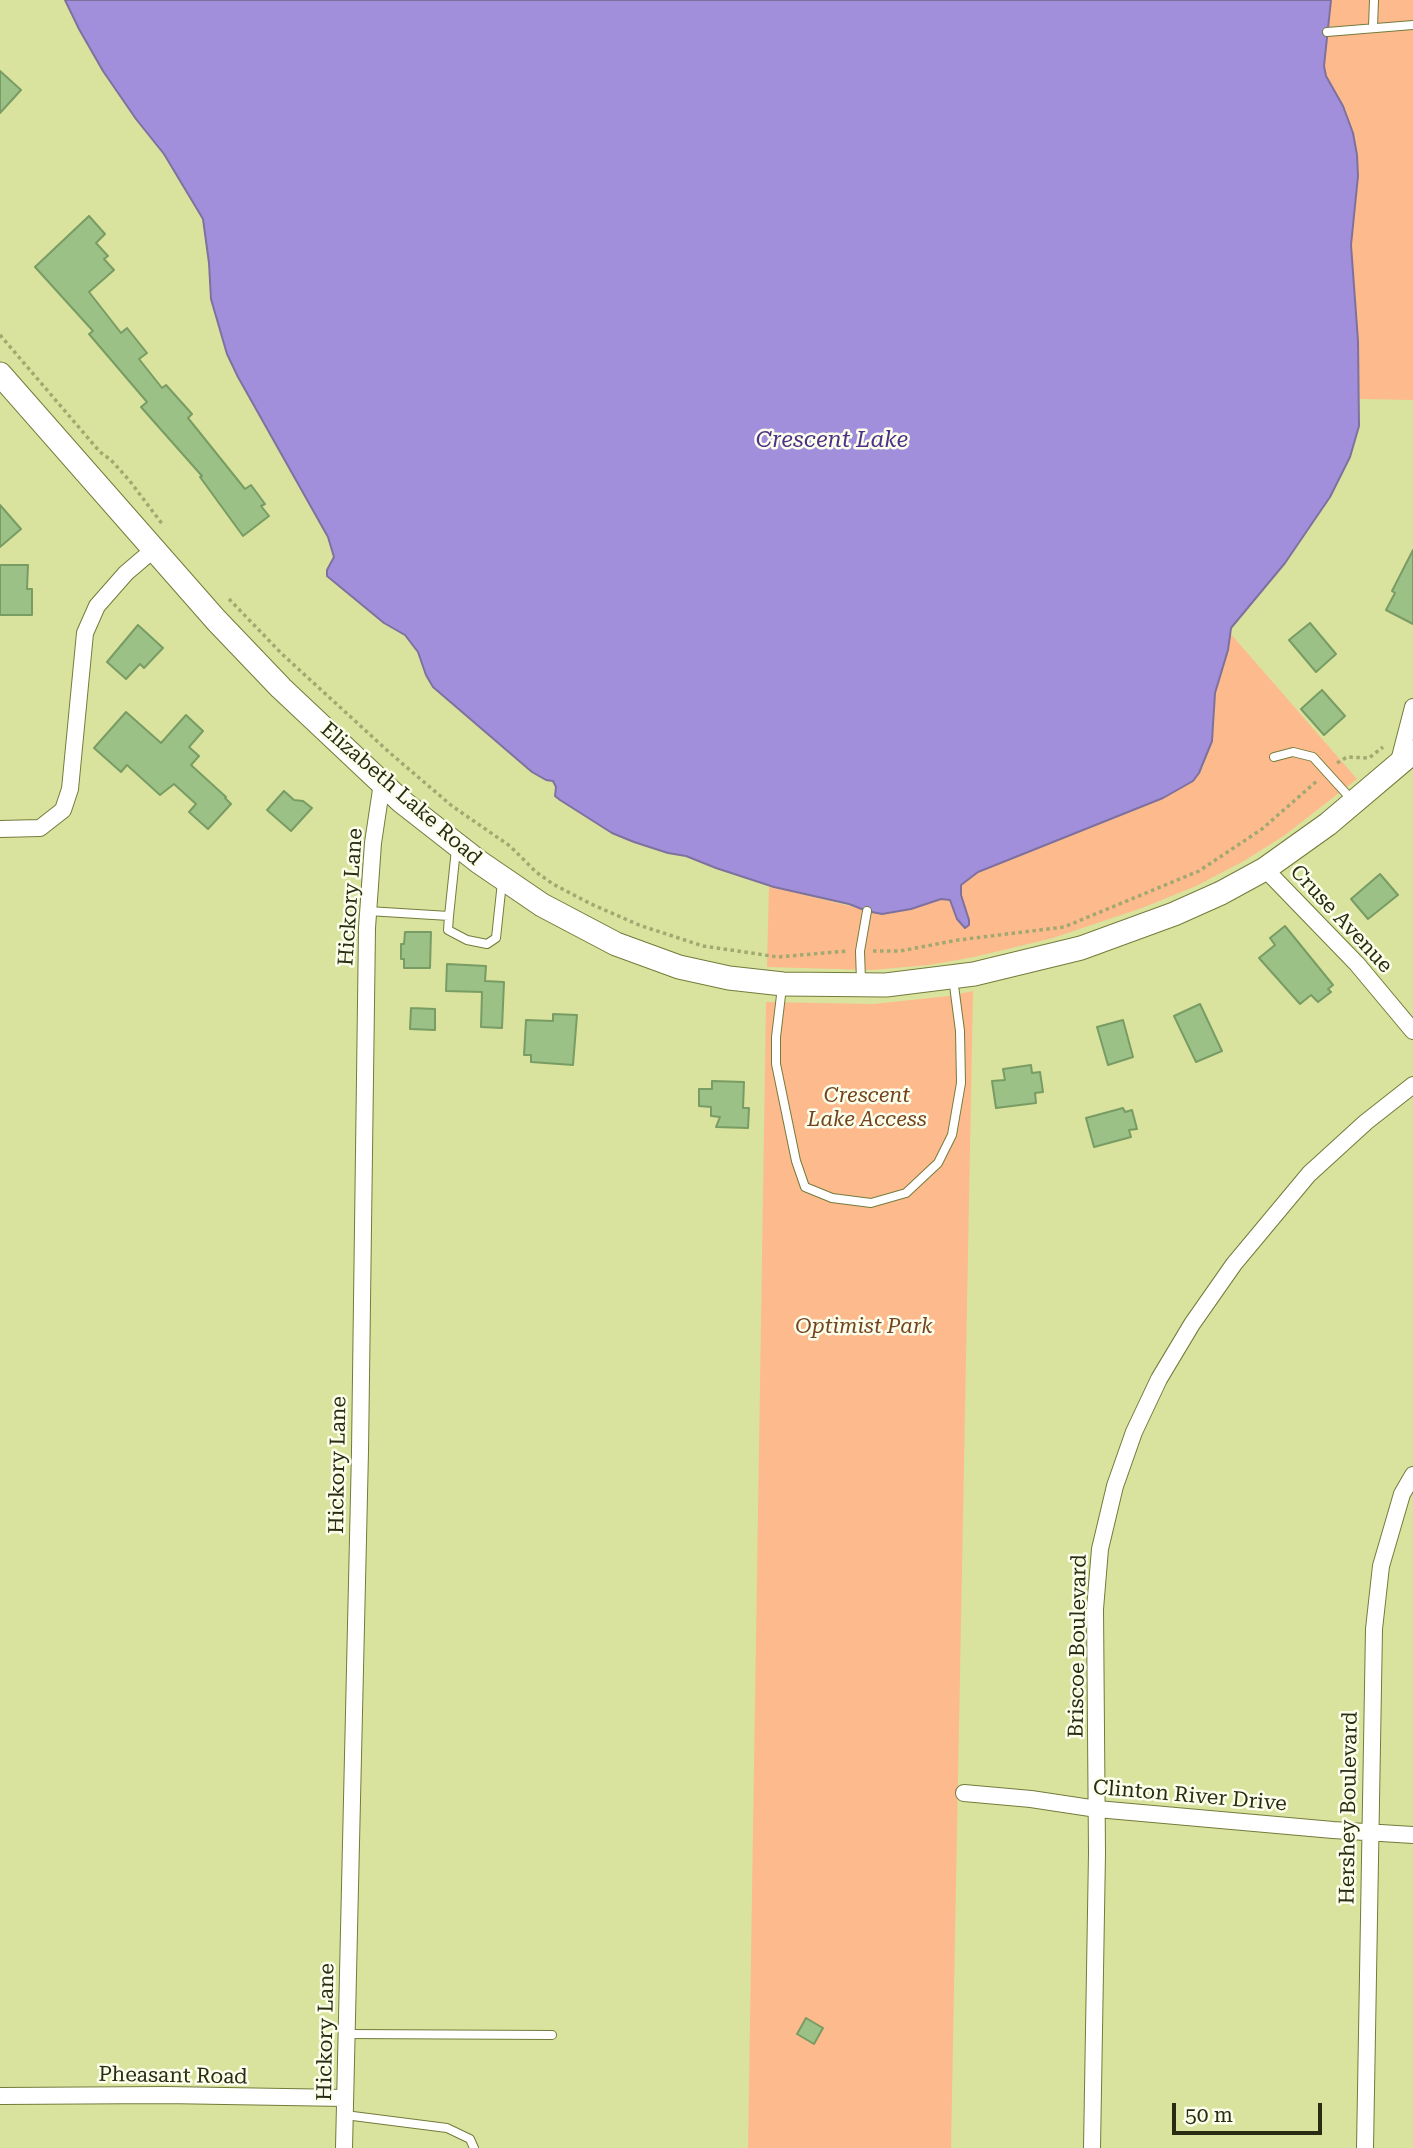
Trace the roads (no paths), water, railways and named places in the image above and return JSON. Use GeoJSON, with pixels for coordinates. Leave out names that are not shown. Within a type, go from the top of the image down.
{"type":"FeatureCollection","features":[{"type":"Feature","properties":{"kind":"street","name":"Elizabeth Lake Road"},"geometry":{"type":"LineString","coordinates":[[0,374],[153,550],[281,688],[382,783],[456,845],[502,879],[586,930],[647,957],[679,967],[729,978],[783,984],[861,986],[953,978],[1036,961],[1125,933],[1198,904],[1265,869],[1315,835],[1405,759]]}},
{"type":"Feature","properties":{"kind":"street"},"geometry":{"type":"LineString","coordinates":[[0,829],[40,828],[63,810],[70,789],[85,633],[97,606],[126,573],[153,550]]}},
{"type":"Feature","properties":{"kind":"street"},"geometry":{"type":"LineString","coordinates":[[1405,759],[1407,728],[1413,707]]}},
{"type":"Feature","properties":{"kind":"street","name":"Hickory Lane"},"geometry":{"type":"LineString","coordinates":[[344,2148],[368,911],[373,843],[382,783]]}},
{"type":"Feature","properties":{"kind":"street","name":"Cruse Avenue"},"geometry":{"type":"LineString","coordinates":[[1265,869],[1357,964],[1413,1031]]}},
{"type":"Feature","properties":{"kind":"street","name":"Briscoe Boulevard"},"geometry":{"type":"LineString","coordinates":[[1092,2148],[1097,1809],[1095,1609],[1100,1549],[1115,1486],[1134,1432],[1159,1380],[1192,1324],[1267,1223],[1309,1174],[1366,1122],[1413,1085]]}},
{"type":"Feature","properties":{"kind":"street","name":"Hershey Boulevard"},"geometry":{"type":"LineString","coordinates":[[1365,2148],[1374,1629],[1381,1566],[1402,1494],[1413,1475]]}},
{"type":"Feature","properties":{"kind":"street","name":"Clinton River Drive"},"geometry":{"type":"LineString","coordinates":[[964,1793],[1097,1809],[1413,1835]]}},
{"type":"Feature","properties":{"kind":"street","name":"Pheasant Road"},"geometry":{"type":"LineString","coordinates":[[0,2096],[165,2095],[345,2106]]}},
{"type":"Feature","properties":{"kind":"lane"},"geometry":{"type":"LineString","coordinates":[[1373,27],[1374,0]]}},
{"type":"Feature","properties":{"kind":"lane"},"geometry":{"type":"LineString","coordinates":[[1327,33],[1413,24]]}},
{"type":"Feature","properties":{"kind":"lane"},"geometry":{"type":"LineString","coordinates":[[1274,757],[1293,752],[1313,757],[1354,802]]}},
{"type":"Feature","properties":{"kind":"lane"},"geometry":{"type":"LineString","coordinates":[[456,845],[448,930],[467,940],[487,944],[496,938],[502,879]]}},
{"type":"Feature","properties":{"kind":"lane"},"geometry":{"type":"LineString","coordinates":[[368,911],[449,916]]}},
{"type":"Feature","properties":{"kind":"lane"},"geometry":{"type":"LineString","coordinates":[[861,986],[860,951],[866,911]]}},
{"type":"Feature","properties":{"kind":"lane"},"geometry":{"type":"LineString","coordinates":[[783,984],[776,1037],[776,1064],[793,1150],[805,1187],[832,1198],[871,1203],[906,1193],[938,1163],[952,1135],[961,1083],[960,1031],[953,978]]}},
{"type":"Feature","properties":{"kind":"lane"},"geometry":{"type":"LineString","coordinates":[[347,2034],[552,2035]]}},
{"type":"Feature","properties":{"kind":"lane"},"geometry":{"type":"LineString","coordinates":[[345,2106],[447,2128],[470,2139],[474,2148]]}},
{"type":"Feature","properties":{"kind":"water","name":"Crescent Lake"},"geometry":{"type":"Polygon","coordinates":[[[65,0],[1331,0],[1324,66],[1326,76],[1343,106],[1353,133],[1357,155],[1358,176],[1351,245],[1358,341],[1359,426],[1350,457],[1330,497],[1285,563],[1231,628],[1228,650],[1215,693],[1212,741],[1199,773],[1193,781],[1163,798],[978,872],[961,885],[961,895],[969,920],[969,925],[965,928],[957,919],[950,900],[941,899],[911,909],[882,914],[867,911],[849,904],[774,887],[686,856],[634,842],[612,833],[560,800],[555,796],[556,787],[553,781],[532,772],[433,687],[418,652],[405,635],[384,623],[327,576],[334,557],[328,537],[227,354],[211,299],[203,219],[164,154],[103,71],[65,0]]]}},
{"type":"Feature","properties":{"kind":"park label","name":"Crescent Lake Access"},"geometry":{"type":"Point","coordinates":[867,1108]}},
{"type":"Feature","properties":{"kind":"park label","name":"Optimist Park"},"geometry":{"type":"Point","coordinates":[864,1327]}}]}
